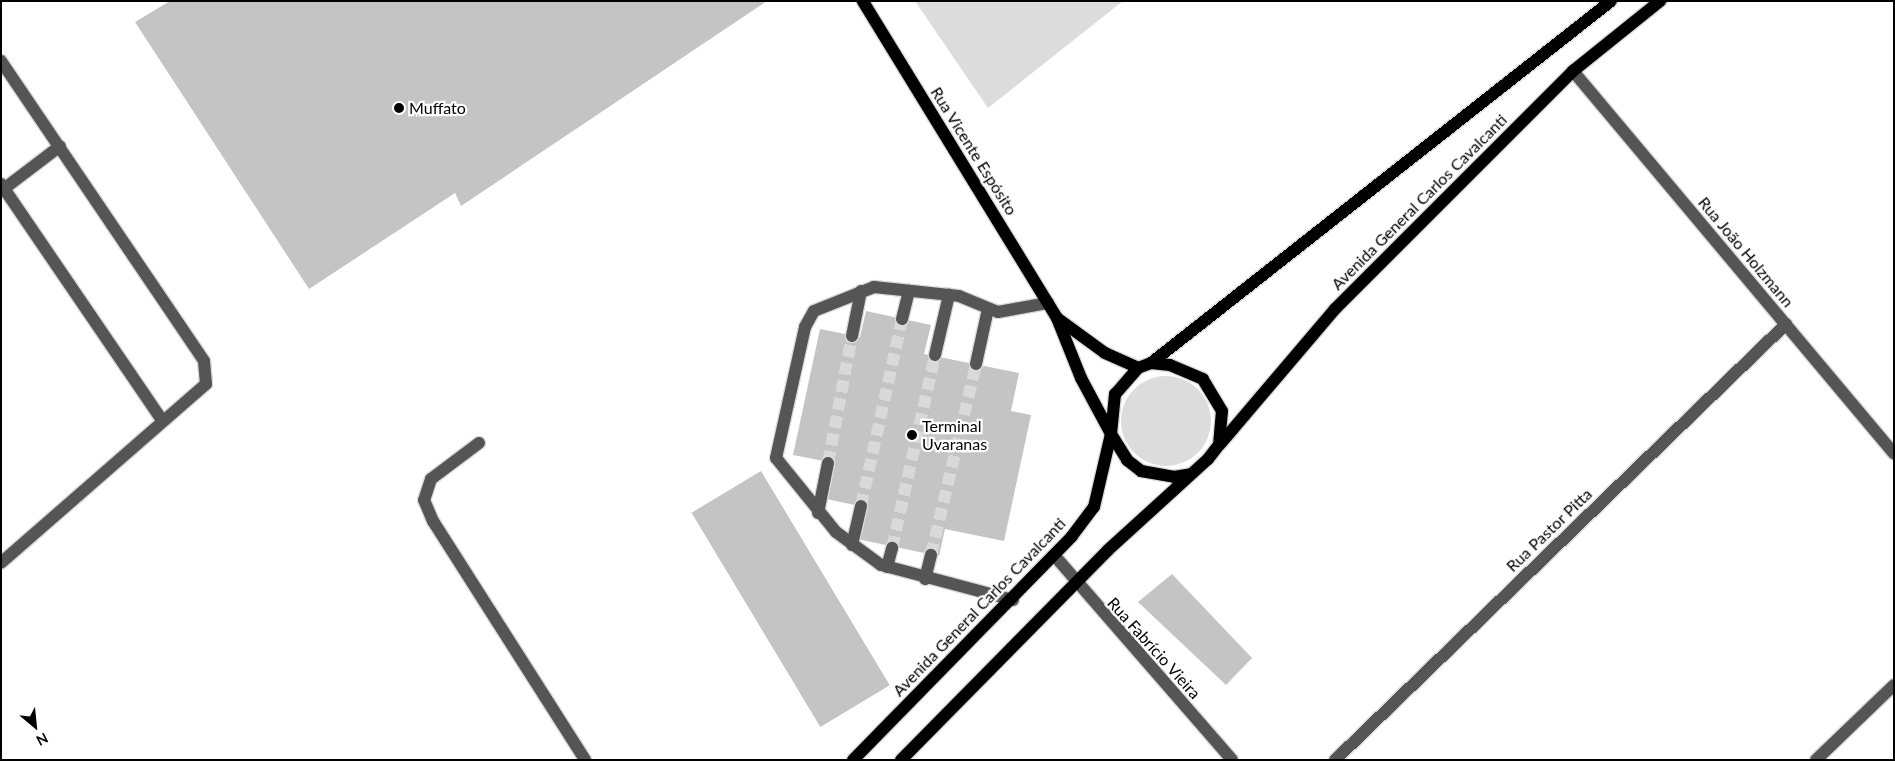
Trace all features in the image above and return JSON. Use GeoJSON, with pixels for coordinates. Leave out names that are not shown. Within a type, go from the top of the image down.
{"type":"FeatureCollection","features":[{"type":"Feature","properties":{"kind":"main road","name":"Rua Vicente Espósito"},"geometry":{"type":"LineString","coordinates":[[863,1],[1057,318],[1081,378],[1112,434]]}},
{"type":"Feature","properties":{"kind":"main road","name":"Avenida General Carlos Cavalcanti"},"geometry":{"type":"LineString","coordinates":[[853,760],[1013,600],[1094,507],[1112,434],[1115,394],[1138,368],[1151,363],[1611,1]]}},
{"type":"Feature","properties":{"kind":"main road","name":"Avenida General Carlos Cavalcanti"},"geometry":{"type":"LineString","coordinates":[[901,760],[1077,586],[1108,550],[1191,474],[1219,445],[1335,309],[1574,71],[1660,1]]}},
{"type":"Feature","properties":{"kind":"main road","name":"Rua Vicente Espósito"},"geometry":{"type":"LineString","coordinates":[[1057,318],[1105,353],[1138,368]]}},
{"type":"Feature","properties":{"kind":"main road"},"geometry":{"type":"LineString","coordinates":[[1151,363],[1185,369],[1203,379],[1222,411],[1219,445]]}},
{"type":"Feature","properties":{"kind":"main road"},"geometry":{"type":"LineString","coordinates":[[1112,434],[1127,460],[1141,470],[1174,478],[1191,474]]}},
{"type":"Feature","properties":{"kind":"street"},"geometry":{"type":"LineString","coordinates":[[1,61],[204,361],[206,384],[162,420],[1,563]]}},
{"type":"Feature","properties":{"kind":"street","name":"Rua João Holzmann"},"geometry":{"type":"LineString","coordinates":[[1574,71],[1893,450]]}},
{"type":"Feature","properties":{"kind":"street"},"geometry":{"type":"LineString","coordinates":[[60,146],[2,188],[162,420]]}},
{"type":"Feature","properties":{"kind":"street"},"geometry":{"type":"LineString","coordinates":[[1013,600],[924,579],[887,567],[852,545],[818,513],[776,458],[805,327],[814,311],[861,291],[874,288],[949,295],[988,309],[1011,311],[1048,303]]}},
{"type":"Feature","properties":{"kind":"street"},"geometry":{"type":"LineString","coordinates":[[852,336],[861,291]]}},
{"type":"Feature","properties":{"kind":"street"},"geometry":{"type":"LineString","coordinates":[[902,319],[909,291]]}},
{"type":"Feature","properties":{"kind":"street"},"geometry":{"type":"LineString","coordinates":[[935,355],[949,295]]}},
{"type":"Feature","properties":{"kind":"street"},"geometry":{"type":"LineString","coordinates":[[976,364],[988,309]]}},
{"type":"Feature","properties":{"kind":"street","name":"Rua Pastor Pitta"},"geometry":{"type":"LineString","coordinates":[[1335,760],[1786,324]]}},
{"type":"Feature","properties":{"kind":"street"},"geometry":{"type":"LineString","coordinates":[[479,443],[431,479],[424,500],[433,521],[585,760]]}},
{"type":"Feature","properties":{"kind":"street"},"geometry":{"type":"LineString","coordinates":[[818,513],[828,464]]}},
{"type":"Feature","properties":{"kind":"street"},"geometry":{"type":"LineString","coordinates":[[852,545],[861,506]]}},
{"type":"Feature","properties":{"kind":"street"},"geometry":{"type":"LineString","coordinates":[[887,567],[892,548]]}},
{"type":"Feature","properties":{"kind":"street"},"geometry":{"type":"LineString","coordinates":[[924,579],[931,555]]}},
{"type":"Feature","properties":{"kind":"street","name":"Rua Fabrício Vieira"},"geometry":{"type":"LineString","coordinates":[[1054,555],[1077,586],[1232,760]]}},
{"type":"Feature","properties":{"kind":"street"},"geometry":{"type":"LineString","coordinates":[[1816,760],[1894,685]]}},
{"type":"Feature","properties":{"kind":"shaded area"},"geometry":{"type":"Polygon","coordinates":[[[915,1],[1123,1],[988,108],[915,1]]]}},
{"type":"Feature","properties":{"kind":"shaded area"},"geometry":{"type":"Polygon","coordinates":[[[1166,376],[1183,380],[1198,389],[1207,404],[1211,421],[1207,438],[1198,453],[1183,462],[1166,466],[1149,462],[1134,453],[1125,438],[1121,421],[1125,404],[1134,389],[1149,380],[1166,376]]]}},
{"type":"Feature","properties":{"kind":"building","name":"Muffato"},"geometry":{"type":"Polygon","coordinates":[[[170,1],[767,1],[461,206],[455,193],[309,289],[135,22],[170,1]]]}},
{"type":"Feature","properties":{"kind":"building","name":"Terminal Uvaranas"},"geometry":{"type":"Polygon","coordinates":[[[866,311],[931,325],[924,354],[1019,373],[1011,411],[1031,415],[1004,541],[945,529],[939,556],[857,539],[864,507],[826,499],[834,463],[793,455],[820,329],[860,337],[866,311]]]}},
{"type":"Feature","properties":{"kind":"building"},"geometry":{"type":"Polygon","coordinates":[[[761,471],[890,685],[820,727],[692,513],[761,471]]]}},
{"type":"Feature","properties":{"kind":"building"},"geometry":{"type":"Polygon","coordinates":[[[1172,574],[1252,658],[1226,685],[1138,602],[1172,574]]]}},
{"type":"Feature","properties":{"kind":"tunnel"},"geometry":{"type":"LineString","coordinates":[[861,506],[902,319]]}},
{"type":"Feature","properties":{"kind":"tunnel"},"geometry":{"type":"LineString","coordinates":[[828,463],[852,336]]}},
{"type":"Feature","properties":{"kind":"tunnel"},"geometry":{"type":"LineString","coordinates":[[892,548],[935,355]]}},
{"type":"Feature","properties":{"kind":"tunnel"},"geometry":{"type":"LineString","coordinates":[[931,555],[976,364]]}},
{"type":"Feature","properties":{"kind":"place","name":"Muffato"},"geometry":{"type":"Point","coordinates":[399,108]}},
{"type":"Feature","properties":{"kind":"place","name":"Terminal Uvaranas"},"geometry":{"type":"Point","coordinates":[912,435]}}]}
